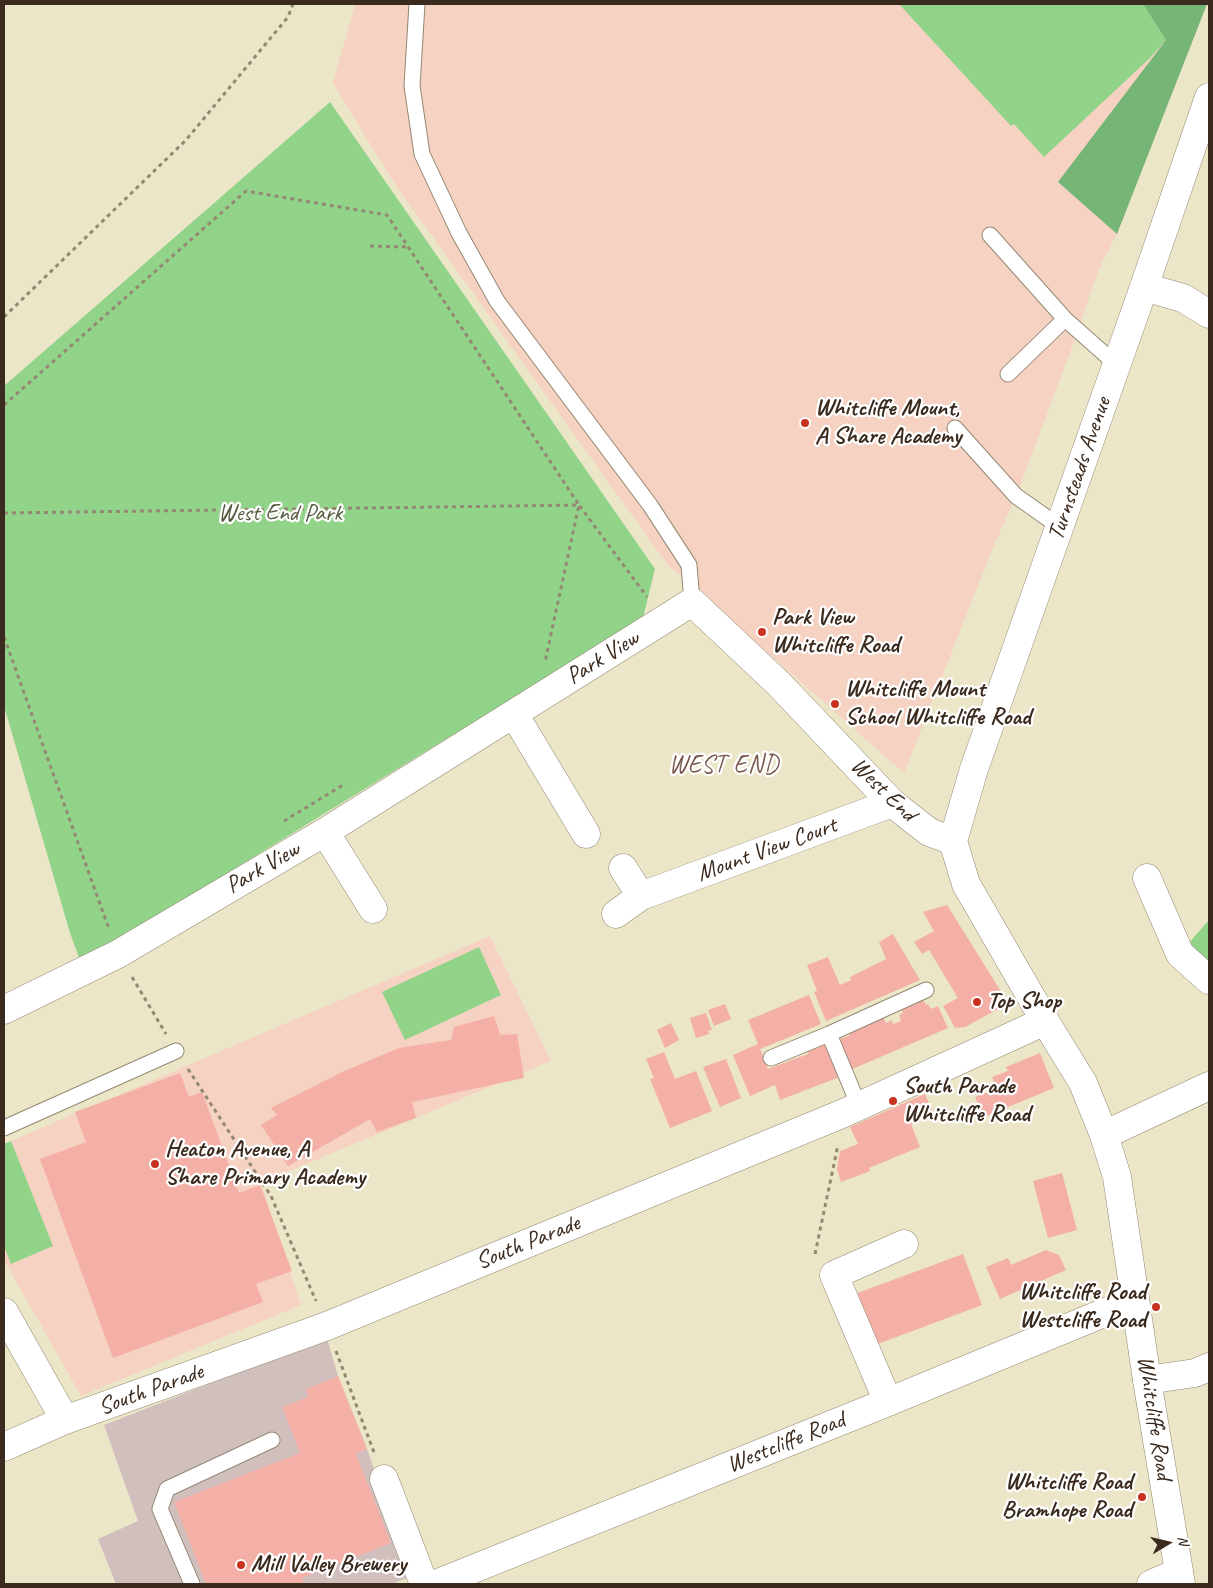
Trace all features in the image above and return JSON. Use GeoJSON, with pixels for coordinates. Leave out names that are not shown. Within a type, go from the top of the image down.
{"type":"FeatureCollection","features":[{"type":"Feature","properties":{"kind":"street","name":"Turnsteads Avenue"},"geometry":{"type":"LineString","coordinates":[[953,841],[974,768],[1117,365],[1209,97]]}},
{"type":"Feature","properties":{"kind":"street"},"geometry":{"type":"LineString","coordinates":[[1144,287],[1183,298],[1209,314]]}},
{"type":"Feature","properties":{"kind":"street","name":"Park View"},"geometry":{"type":"LineString","coordinates":[[4,1010],[118,954],[326,832],[692,602]]}},
{"type":"Feature","properties":{"kind":"street","name":"West End"},"geometry":{"type":"LineString","coordinates":[[692,602],[779,684],[892,803],[929,832],[953,841]]}},
{"type":"Feature","properties":{"kind":"street"},"geometry":{"type":"LineString","coordinates":[[514,714],[586,834]]}},
{"type":"Feature","properties":{"kind":"street","name":"Mount View Court"},"geometry":{"type":"LineString","coordinates":[[616,914],[641,896],[892,803]]}},
{"type":"Feature","properties":{"kind":"street"},"geometry":{"type":"LineString","coordinates":[[326,832],[372,908]]}},
{"type":"Feature","properties":{"kind":"street","name":"Whitcliffe Road"},"geometry":{"type":"LineString","coordinates":[[953,841],[966,884],[1045,1021],[1083,1082],[1104,1136],[1116,1177],[1180,1578]]}},
{"type":"Feature","properties":{"kind":"street"},"geometry":{"type":"LineString","coordinates":[[623,868],[641,896]]}},
{"type":"Feature","properties":{"kind":"street"},"geometry":{"type":"LineString","coordinates":[[1147,878],[1180,954],[1209,980]]}},
{"type":"Feature","properties":{"kind":"street","name":"South Parade"},"geometry":{"type":"LineString","coordinates":[[4,1447],[65,1420],[327,1326],[858,1106],[1045,1021]]}},
{"type":"Feature","properties":{"kind":"street"},"geometry":{"type":"LineString","coordinates":[[1104,1136],[1209,1086]]}},
{"type":"Feature","properties":{"kind":"street"},"geometry":{"type":"LineString","coordinates":[[888,1402],[834,1275],[904,1244]]}},
{"type":"Feature","properties":{"kind":"street","name":"Westcliffe Road"},"geometry":{"type":"LineString","coordinates":[[436,1584],[888,1402],[1135,1300]]}},
{"type":"Feature","properties":{"kind":"street"},"geometry":{"type":"LineString","coordinates":[[4,1313],[65,1420]]}},
{"type":"Feature","properties":{"kind":"street"},"geometry":{"type":"LineString","coordinates":[[1147,1380],[1195,1373],[1209,1367]]}},
{"type":"Feature","properties":{"kind":"street"},"geometry":{"type":"LineString","coordinates":[[384,1479],[424,1584]]}},
{"type":"Feature","properties":{"kind":"street"},"geometry":{"type":"LineString","coordinates":[[1151,1584],[1180,1578]]}},
{"type":"Feature","properties":{"kind":"lane"},"geometry":{"type":"LineString","coordinates":[[418,4],[412,86],[422,154],[459,232],[497,301],[650,506],[689,565],[692,602]]}},
{"type":"Feature","properties":{"kind":"lane"},"geometry":{"type":"LineString","coordinates":[[990,234],[1065,319],[1117,365]]}},
{"type":"Feature","properties":{"kind":"lane"},"geometry":{"type":"LineString","coordinates":[[1008,374],[1065,319]]}},
{"type":"Feature","properties":{"kind":"lane"},"geometry":{"type":"LineString","coordinates":[[955,428],[1016,496],[1060,527]]}},
{"type":"Feature","properties":{"kind":"lane"},"geometry":{"type":"LineString","coordinates":[[771,1058],[926,990]]}},
{"type":"Feature","properties":{"kind":"lane"},"geometry":{"type":"LineString","coordinates":[[829,1034],[858,1106]]}},
{"type":"Feature","properties":{"kind":"lane"},"geometry":{"type":"LineString","coordinates":[[4,1128],[176,1051]]}},
{"type":"Feature","properties":{"kind":"lane"},"geometry":{"type":"LineString","coordinates":[[192,1584],[160,1510],[167,1489],[272,1440]]}},
{"type":"Feature","properties":{"kind":"path"},"geometry":{"type":"LineString","coordinates":[[4,317],[186,140],[288,17],[293,4]]}},
{"type":"Feature","properties":{"kind":"path"},"geometry":{"type":"LineString","coordinates":[[4,405],[246,191],[387,215],[579,505],[648,599]]}},
{"type":"Feature","properties":{"kind":"path"},"geometry":{"type":"LineString","coordinates":[[370,246],[408,247]]}},
{"type":"Feature","properties":{"kind":"path"},"geometry":{"type":"LineString","coordinates":[[4,513],[579,505]]}},
{"type":"Feature","properties":{"kind":"path"},"geometry":{"type":"LineString","coordinates":[[545,662],[579,505]]}},
{"type":"Feature","properties":{"kind":"path"},"geometry":{"type":"LineString","coordinates":[[4,638],[118,954],[176,1051],[272,1196],[327,1326],[384,1479]]}},
{"type":"Feature","properties":{"kind":"shaded area","name":"Whitcliffe Mount, A Share Academy"},"geometry":{"type":"Polygon","coordinates":[[[355,4],[1207,4],[1117,234],[1099,269],[1071,350],[1016,496],[992,550],[904,773],[667,564],[394,183],[333,83],[355,4]]]}},
{"type":"Feature","properties":{"kind":"shaded area","name":"Heaton Avenue, A Share Primary Academy"},"geometry":{"type":"Polygon","coordinates":[[[490,936],[551,1061],[261,1183],[301,1305],[81,1396],[4,1260],[4,1144],[490,936]]]}},
{"type":"Feature","properties":{"kind":"shaded area"},"geometry":{"type":"Polygon","coordinates":[[[327,1338],[338,1376],[367,1449],[412,1576],[391,1584],[116,1584],[98,1539],[138,1521],[104,1425],[327,1338]]]}},
{"type":"Feature","properties":{"kind":"green space"},"geometry":{"type":"Polygon","coordinates":[[[899,4],[1143,4],[1166,40],[1150,58],[1044,157],[1014,124],[1011,126],[899,4]]]}},
{"type":"Feature","properties":{"kind":"green space"},"geometry":{"type":"Polygon","coordinates":[[[1143,4],[1207,4],[1117,234],[1058,182],[1166,40],[1143,4]]]}},
{"type":"Feature","properties":{"kind":"green space","name":"West End Park"},"geometry":{"type":"Polygon","coordinates":[[[330,102],[655,569],[643,618],[81,963],[70,933],[4,706],[4,386],[330,102]]]}},
{"type":"Feature","properties":{"kind":"green space"},"geometry":{"type":"Polygon","coordinates":[[[1209,920],[1209,971],[1189,943],[1209,920]]]}},
{"type":"Feature","properties":{"kind":"green space"},"geometry":{"type":"Polygon","coordinates":[[[479,947],[501,995],[405,1040],[382,992],[479,947]]]}},
{"type":"Feature","properties":{"kind":"green space"},"geometry":{"type":"Polygon","coordinates":[[[11,1141],[53,1246],[11,1264],[4,1246],[4,1144],[11,1141]]]}},
{"type":"Feature","properties":{"kind":"building"},"geometry":{"type":"Polygon","coordinates":[[[947,905],[1005,998],[1002,1007],[965,1027],[955,1028],[943,1006],[958,998],[929,950],[922,954],[914,942],[934,931],[923,912],[947,905]]]}},
{"type":"Feature","properties":{"kind":"building"},"geometry":{"type":"Polygon","coordinates":[[[893,934],[920,980],[826,1021],[814,992],[817,991],[807,965],[828,957],[840,985],[851,980],[850,977],[886,959],[879,942],[893,934]]]}},
{"type":"Feature","properties":{"kind":"building"},"geometry":{"type":"Polygon","coordinates":[[[809,995],[821,1024],[760,1049],[768,1069],[808,1054],[806,1049],[828,1041],[842,1076],[780,1100],[775,1085],[750,1096],[733,1055],[758,1044],[748,1020],[809,995]]]}},
{"type":"Feature","properties":{"kind":"building"},"geometry":{"type":"Polygon","coordinates":[[[923,1000],[931,1009],[938,1006],[948,1028],[850,1070],[839,1048],[843,1046],[840,1039],[850,1035],[849,1032],[883,1017],[886,1023],[892,1020],[893,1024],[901,1021],[899,1015],[903,1013],[901,1009],[923,1000]]]}},
{"type":"Feature","properties":{"kind":"building"},"geometry":{"type":"Polygon","coordinates":[[[725,1004],[731,1019],[714,1026],[708,1010],[725,1004]]]}},
{"type":"Feature","properties":{"kind":"building"},"geometry":{"type":"Polygon","coordinates":[[[706,1013],[712,1030],[708,1031],[709,1034],[696,1038],[690,1018],[706,1013]]]}},
{"type":"Feature","properties":{"kind":"building"},"geometry":{"type":"Polygon","coordinates":[[[494,1016],[500,1035],[517,1034],[524,1078],[412,1102],[416,1118],[377,1132],[370,1119],[288,1166],[261,1125],[277,1115],[271,1108],[340,1073],[399,1048],[451,1040],[454,1027],[494,1016]]]}},
{"type":"Feature","properties":{"kind":"building"},"geometry":{"type":"Polygon","coordinates":[[[671,1023],[679,1040],[665,1048],[657,1030],[671,1023]]]}},
{"type":"Feature","properties":{"kind":"building"},"geometry":{"type":"Polygon","coordinates":[[[664,1052],[675,1079],[696,1071],[712,1111],[670,1128],[650,1079],[654,1078],[646,1059],[664,1052]]]}},
{"type":"Feature","properties":{"kind":"building"},"geometry":{"type":"Polygon","coordinates":[[[1040,1053],[1054,1088],[984,1117],[975,1097],[997,1088],[992,1077],[1008,1071],[1006,1067],[1040,1053]]]}},
{"type":"Feature","properties":{"kind":"building"},"geometry":{"type":"Polygon","coordinates":[[[726,1059],[741,1098],[720,1107],[703,1067],[726,1059]]]}},
{"type":"Feature","properties":{"kind":"building"},"geometry":{"type":"Polygon","coordinates":[[[180,1073],[189,1097],[202,1092],[239,1193],[260,1185],[292,1271],[256,1284],[263,1302],[113,1358],[40,1159],[86,1142],[75,1112],[180,1073]]]}},
{"type":"Feature","properties":{"kind":"building"},"geometry":{"type":"Polygon","coordinates":[[[925,1094],[934,1114],[911,1124],[920,1147],[869,1168],[870,1171],[841,1182],[837,1169],[840,1151],[858,1144],[850,1127],[925,1094]]]}},
{"type":"Feature","properties":{"kind":"building"},"geometry":{"type":"Polygon","coordinates":[[[1062,1173],[1077,1230],[1048,1238],[1033,1181],[1062,1173]]]}},
{"type":"Feature","properties":{"kind":"building"},"geometry":{"type":"Polygon","coordinates":[[[1046,1250],[1059,1255],[1066,1270],[1000,1299],[986,1267],[1008,1258],[1011,1265],[1046,1250]]]}},
{"type":"Feature","properties":{"kind":"building"},"geometry":{"type":"Polygon","coordinates":[[[963,1254],[982,1305],[875,1345],[855,1294],[963,1254]]]}},
{"type":"Feature","properties":{"kind":"building"},"geometry":{"type":"Polygon","coordinates":[[[338,1376],[367,1449],[356,1454],[391,1543],[302,1578],[304,1583],[300,1584],[206,1584],[174,1502],[300,1453],[282,1407],[308,1397],[306,1389],[338,1376]]]}},
{"type":"Feature","properties":{"kind":"place","name":"Whitcliffe Mount, A Share Academy"},"geometry":{"type":"Point","coordinates":[805,423]}},
{"type":"Feature","properties":{"kind":"place","name":"Park View Whitcliffe Road"},"geometry":{"type":"Point","coordinates":[762,632]}},
{"type":"Feature","properties":{"kind":"place","name":"Whitcliffe Mount School Whitcliffe Road"},"geometry":{"type":"Point","coordinates":[835,704]}},
{"type":"Feature","properties":{"kind":"place","name":"Top Shop"},"geometry":{"type":"Point","coordinates":[977,1002]}},
{"type":"Feature","properties":{"kind":"place","name":"South Parade Whitcliffe Road"},"geometry":{"type":"Point","coordinates":[893,1101]}},
{"type":"Feature","properties":{"kind":"place","name":"Heaton Avenue, A Share Primary Academy"},"geometry":{"type":"Point","coordinates":[155,1164]}},
{"type":"Feature","properties":{"kind":"place","name":"Whitcliffe Road Westcliffe Road"},"geometry":{"type":"Point","coordinates":[1156,1307]}},
{"type":"Feature","properties":{"kind":"place","name":"Whitcliffe Road Bramhope Road"},"geometry":{"type":"Point","coordinates":[1142,1497]}},
{"type":"Feature","properties":{"kind":"place","name":"Mill Valley Brewery"},"geometry":{"type":"Point","coordinates":[241,1565]}},
{"type":"Feature","properties":{"kind":"district","name":"WEST END"},"geometry":{"type":"Point","coordinates":[724,765]}}]}
